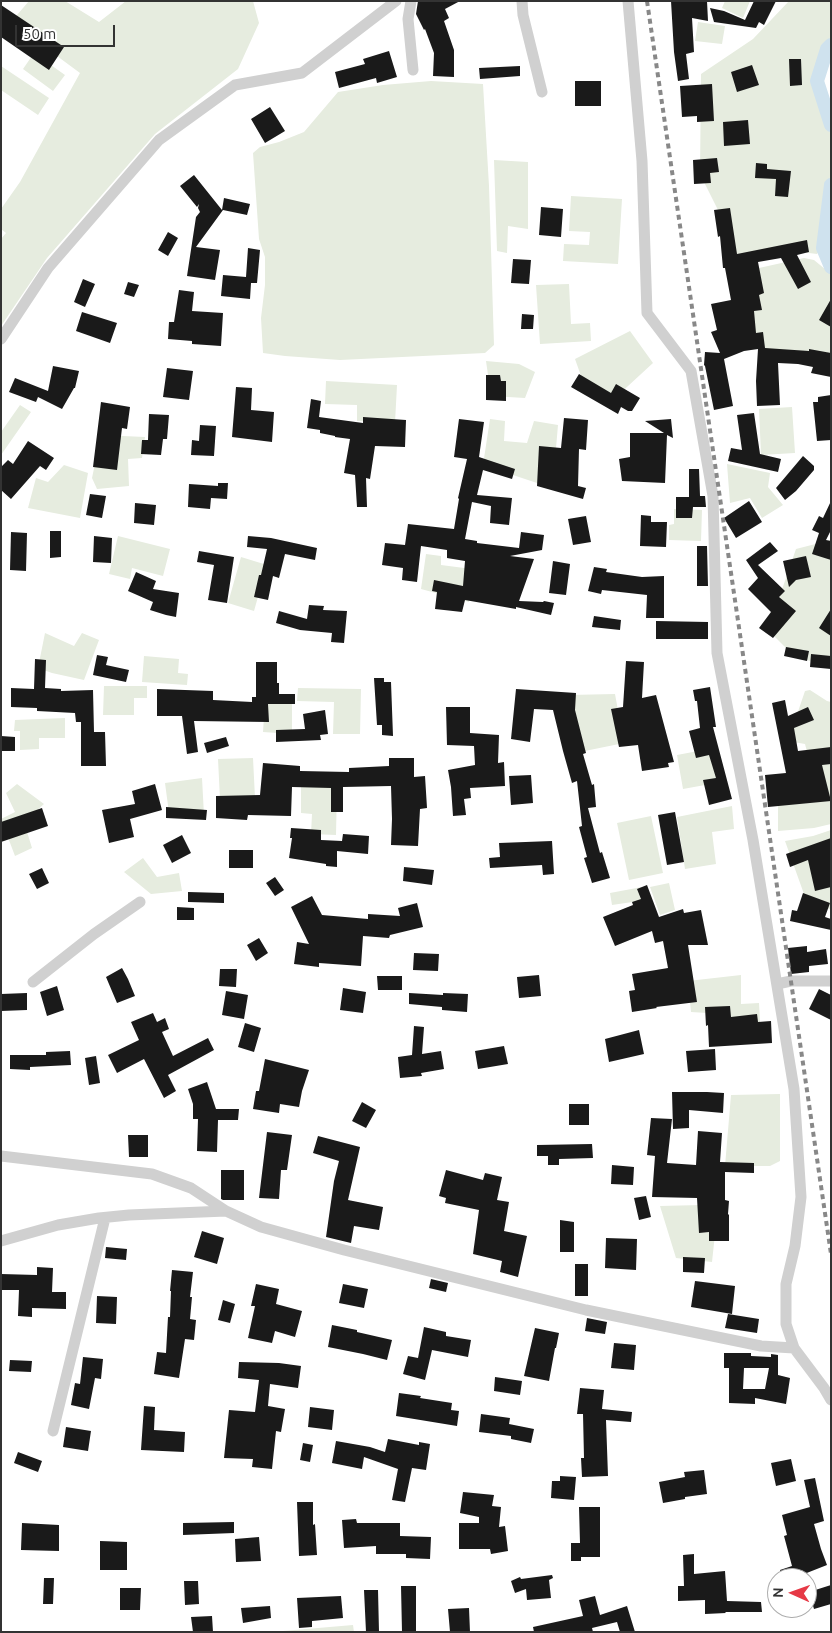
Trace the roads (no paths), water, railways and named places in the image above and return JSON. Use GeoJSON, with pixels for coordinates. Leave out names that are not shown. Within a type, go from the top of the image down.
{"type":"FeatureCollection","features":[{"type":"Feature","properties":{"kind":"street"},"geometry":{"type":"LineString","coordinates":[[1,339],[48,268],[159,140],[235,85],[302,72],[396,1]]}},
{"type":"Feature","properties":{"kind":"street"},"geometry":{"type":"LineString","coordinates":[[411,1],[408,19],[412,70]]}},
{"type":"Feature","properties":{"kind":"street"},"geometry":{"type":"LineString","coordinates":[[522,1],[523,15],[542,92]]}},
{"type":"Feature","properties":{"kind":"street"},"geometry":{"type":"LineString","coordinates":[[628,1],[642,161],[648,313],[691,371],[712,496],[717,653],[753,840],[794,1089],[801,1197],[795,1246],[786,1284],[786,1324],[794,1348],[831,1400]]}},
{"type":"Feature","properties":{"kind":"street"},"geometry":{"type":"LineString","coordinates":[[33,982],[94,934],[140,902]]}},
{"type":"Feature","properties":{"kind":"street"},"geometry":{"type":"LineString","coordinates":[[777,984],[791,981],[831,981]]}},
{"type":"Feature","properties":{"kind":"street"},"geometry":{"type":"LineString","coordinates":[[1,1156],[152,1174],[191,1188],[226,1211],[261,1227],[344,1250],[586,1310],[761,1346],[794,1348]]}},
{"type":"Feature","properties":{"kind":"street"},"geometry":{"type":"LineString","coordinates":[[1,1240],[58,1225],[105,1218],[129,1215],[226,1211]]}},
{"type":"Feature","properties":{"kind":"street"},"geometry":{"type":"LineString","coordinates":[[53,1431],[105,1218]]}},
{"type":"Feature","properties":{"kind":"waterway"},"geometry":{"type":"LineString","coordinates":[[831,45],[827,49],[817,81],[831,125]]}},
{"type":"Feature","properties":{"kind":"waterway"},"geometry":{"type":"LineString","coordinates":[[831,185],[823,248],[831,267]]}},
{"type":"Feature","properties":{"kind":"railway"},"geometry":{"type":"LineString","coordinates":[[647,1],[831,1254]]}}]}
